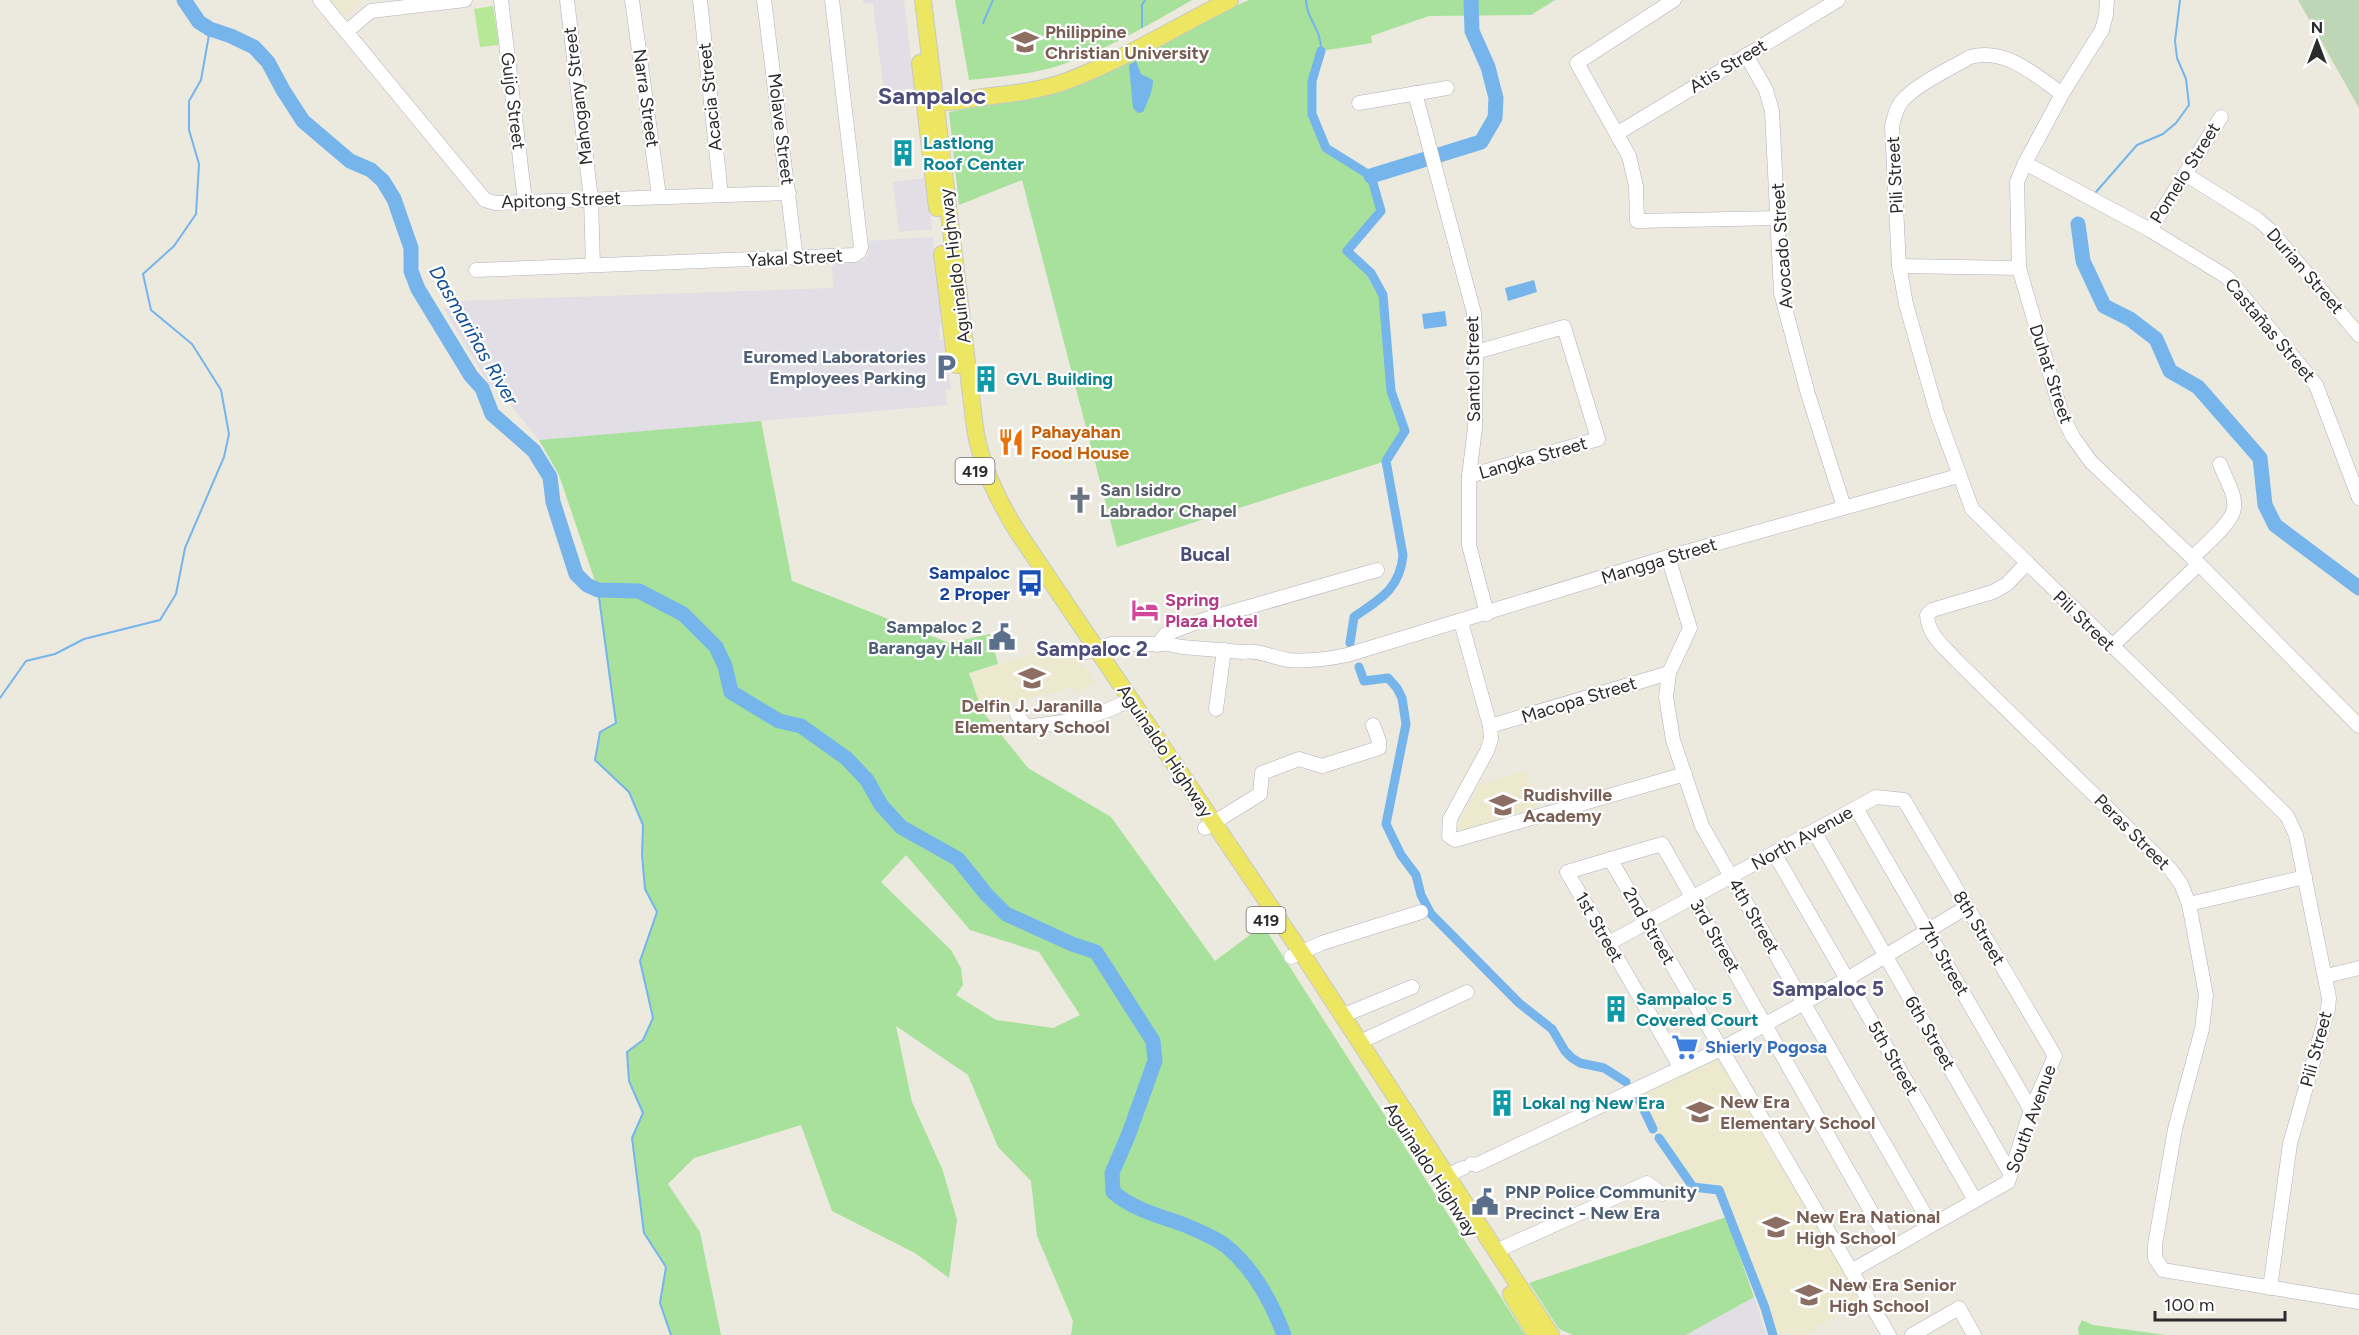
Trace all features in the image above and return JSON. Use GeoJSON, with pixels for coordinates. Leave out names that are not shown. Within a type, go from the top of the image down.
{"type":"FeatureCollection","features":[{"type":"Feature","properties":{"kind":"main road","name":"Aguinaldo Highway"},"geometry":{"type":"LineString","coordinates":[[912,0],[932,98]]}},
{"type":"Feature","properties":{"kind":"main road","name":"Aguinaldo Highway"},"geometry":{"type":"LineString","coordinates":[[923,0],[932,98],[978,445],[1005,512],[1091,651],[1296,955],[1461,1172],[1506,1277],[1536,1335]]}},
{"type":"Feature","properties":{"kind":"main road"},"geometry":{"type":"LineString","coordinates":[[932,98],[1059,72],[1153,30],[1208,0]]}},
{"type":"Feature","properties":{"kind":"main road"},"geometry":{"type":"LineString","coordinates":[[932,98],[1002,95],[1062,82],[1156,39],[1230,0]]}},
{"type":"Feature","properties":{"kind":"main road","name":"Aguinaldo Highway"},"geometry":{"type":"LineString","coordinates":[[1296,955],[1461,1172],[1506,1277],[1551,1335]]}},
{"type":"Feature","properties":{"kind":"street","name":"Apitong Street"},"geometry":{"type":"LineString","coordinates":[[320,0],[485,200],[495,203],[789,193]]}},
{"type":"Feature","properties":{"kind":"street"},"geometry":{"type":"LineString","coordinates":[[346,32],[371,5],[465,0]]}},
{"type":"Feature","properties":{"kind":"street","name":"Guijo Street"},"geometry":{"type":"LineString","coordinates":[[501,0],[525,201]]}},
{"type":"Feature","properties":{"kind":"street","name":"Mahogany Street"},"geometry":{"type":"LineString","coordinates":[[567,0],[591,199],[593,265]]}},
{"type":"Feature","properties":{"kind":"street","name":"Narra Street"},"geometry":{"type":"LineString","coordinates":[[632,0],[659,196]]}},
{"type":"Feature","properties":{"kind":"street","name":"Acacia Street"},"geometry":{"type":"LineString","coordinates":[[700,0],[721,195]]}},
{"type":"Feature","properties":{"kind":"street","name":"Molave Street"},"geometry":{"type":"LineString","coordinates":[[764,0],[796,259]]}},
{"type":"Feature","properties":{"kind":"street","name":"Yakal Street"},"geometry":{"type":"LineString","coordinates":[[476,270],[796,259],[855,255],[859,252],[861,247],[832,0]]}},
{"type":"Feature","properties":{"kind":"street"},"geometry":{"type":"LineString","coordinates":[[1674,0],[1577,63],[1629,156],[1636,186],[1637,221],[1778,218]]}},
{"type":"Feature","properties":{"kind":"street","name":"Atis Street"},"geometry":{"type":"LineString","coordinates":[[1618,133],[1838,0]]}},
{"type":"Feature","properties":{"kind":"street","name":"Duhat Street"},"geometry":{"type":"LineString","coordinates":[[2107,0],[2102,30],[2062,94],[2017,182],[2019,268],[2062,415],[2073,437],[2091,462],[2195,561],[2359,726]]}},
{"type":"Feature","properties":{"kind":"street","name":"Pili Street"},"geometry":{"type":"LineString","coordinates":[[2062,94],[2011,59],[1980,54],[1970,57],[1914,91],[1901,102],[1894,116],[1892,127],[1899,267],[1916,338],[1958,476],[1972,509],[2287,816],[2296,835],[2329,998],[2328,1009],[2290,1144],[2270,1288]]}},
{"type":"Feature","properties":{"kind":"street","name":"Avocado Street"},"geometry":{"type":"LineString","coordinates":[[1746,55],[1766,90],[1772,111],[1781,293],[1844,507]]}},
{"type":"Feature","properties":{"kind":"street"},"geometry":{"type":"LineString","coordinates":[[1359,103],[1447,88]]}},
{"type":"Feature","properties":{"kind":"street","name":"Santol Street"},"geometry":{"type":"LineString","coordinates":[[1415,93],[1474,313],[1475,428],[1469,476],[1469,545],[1487,614]]}},
{"type":"Feature","properties":{"kind":"street","name":"Pomelo Street"},"geometry":{"type":"LineString","coordinates":[[2150,230],[2221,117]]}},
{"type":"Feature","properties":{"kind":"street","name":"Castañas Street"},"geometry":{"type":"LineString","coordinates":[[2025,163],[2150,230],[2227,277],[2316,385],[2359,498]]}},
{"type":"Feature","properties":{"kind":"street","name":"Durian Street"},"geometry":{"type":"LineString","coordinates":[[2185,174],[2257,219],[2270,230],[2359,335]]}},
{"type":"Feature","properties":{"kind":"street"},"geometry":{"type":"LineString","coordinates":[[1899,267],[2019,268]]}},
{"type":"Feature","properties":{"kind":"street","name":"Langka Street"},"geometry":{"type":"LineString","coordinates":[[1469,476],[1598,439],[1564,327],[1476,352]]}},
{"type":"Feature","properties":{"kind":"street"},"geometry":{"type":"LineString","coordinates":[[2112,647],[2195,561],[2231,519],[2234,510],[2233,496],[2220,464]]}},
{"type":"Feature","properties":{"kind":"street","name":"Mangga Street"},"geometry":{"type":"LineString","coordinates":[[1250,651],[1290,660],[1327,659],[1347,655],[1668,557],[1958,476]]}},
{"type":"Feature","properties":{"kind":"street"},"geometry":{"type":"LineString","coordinates":[[1668,557],[1690,628],[1669,673]]}},
{"type":"Feature","properties":{"kind":"street","name":"Peras Street"},"geometry":{"type":"LineString","coordinates":[[2026,564],[2007,584],[1993,592],[1932,610],[1928,615],[1932,634],[2170,869],[2181,884],[2190,904],[2206,995],[2202,1029],[2175,1129],[2155,1245],[2155,1258],[2163,1270],[2359,1302]]}},
{"type":"Feature","properties":{"kind":"street"},"geometry":{"type":"LineString","coordinates":[[1162,644],[1166,634],[1208,618],[1377,570]]}},
{"type":"Feature","properties":{"kind":"street"},"geometry":{"type":"LineString","coordinates":[[1461,622],[1490,726],[1491,739],[1487,751],[1450,819],[1449,836],[1455,840],[1461,840],[1684,774]]}},
{"type":"Feature","properties":{"kind":"street"},"geometry":{"type":"LineString","coordinates":[[1162,644],[1183,640],[1225,642],[1242,645],[1250,651]]}},
{"type":"Feature","properties":{"kind":"street"},"geometry":{"type":"LineString","coordinates":[[1091,651],[1113,644],[1162,644],[1250,651]]}},
{"type":"Feature","properties":{"kind":"street"},"geometry":{"type":"LineString","coordinates":[[1216,709],[1224,650]]}},
{"type":"Feature","properties":{"kind":"street","name":"Macopa Street"},"geometry":{"type":"LineString","coordinates":[[1490,726],[1669,673]]}},
{"type":"Feature","properties":{"kind":"street","name":"4th Street"},"geometry":{"type":"LineString","coordinates":[[1669,673],[1666,697],[1668,720],[1702,826],[1931,1225]]}},
{"type":"Feature","properties":{"kind":"street"},"geometry":{"type":"LineString","coordinates":[[1017,714],[1026,728],[1080,720],[1126,702]]}},
{"type":"Feature","properties":{"kind":"street"},"geometry":{"type":"LineString","coordinates":[[1209,826],[1260,794],[1262,773],[1299,759],[1322,766],[1379,748],[1379,741],[1372,725]]}},
{"type":"Feature","properties":{"kind":"street","name":"North Avenue"},"geometry":{"type":"LineString","coordinates":[[1608,943],[1876,797],[1904,800]]}},
{"type":"Feature","properties":{"kind":"street","name":"8th Street"},"geometry":{"type":"LineString","coordinates":[[1904,800],[2055,1056]]}},
{"type":"Feature","properties":{"kind":"street","name":"7th Street"},"geometry":{"type":"LineString","coordinates":[[1856,808],[2031,1110]]}},
{"type":"Feature","properties":{"kind":"street","name":"6th Street"},"geometry":{"type":"LineString","coordinates":[[1814,831],[2010,1173]]}},
{"type":"Feature","properties":{"kind":"street","name":"1st Street"},"geometry":{"type":"LineString","coordinates":[[1662,844],[1567,872],[1681,1068]]}},
{"type":"Feature","properties":{"kind":"street","name":"3rd Street"},"geometry":{"type":"LineString","coordinates":[[1662,844],[1892,1248]]}},
{"type":"Feature","properties":{"kind":"street","name":"5th Street"},"geometry":{"type":"LineString","coordinates":[[1774,853],[1975,1200]]}},
{"type":"Feature","properties":{"kind":"street","name":"2nd Street"},"geometry":{"type":"LineString","coordinates":[[1610,859],[1888,1335]]}},
{"type":"Feature","properties":{"kind":"street"},"geometry":{"type":"LineString","coordinates":[[2190,904],[2305,877]]}},
{"type":"Feature","properties":{"kind":"street"},"geometry":{"type":"LineString","coordinates":[[1461,1172],[1766,1026],[1967,908]]}},
{"type":"Feature","properties":{"kind":"street"},"geometry":{"type":"LineString","coordinates":[[1296,955],[1421,912]]}},
{"type":"Feature","properties":{"kind":"street"},"geometry":{"type":"LineString","coordinates":[[2326,976],[2359,968]]}},
{"type":"Feature","properties":{"kind":"street"},"geometry":{"type":"LineString","coordinates":[[1342,1016],[1412,987]]}},
{"type":"Feature","properties":{"kind":"street"},"geometry":{"type":"LineString","coordinates":[[1360,1042],[1467,992]]}},
{"type":"Feature","properties":{"kind":"street","name":"South Avenue"},"geometry":{"type":"LineString","coordinates":[[1851,1271],[2008,1182],[2031,1110],[2055,1056]]}},
{"type":"Feature","properties":{"kind":"street"},"geometry":{"type":"LineString","coordinates":[[1496,1251],[1647,1183],[1662,1194]]}},
{"type":"Feature","properties":{"kind":"street"},"geometry":{"type":"LineString","coordinates":[[1912,1335],[1959,1308],[1974,1335]]}},
{"type":"Feature","properties":{"kind":"shaded area"},"geometry":{"type":"Polygon","coordinates":[[[331,0],[360,0],[360,3],[345,16],[331,0]]]}},
{"type":"Feature","properties":{"kind":"shaded area"},"geometry":{"type":"Polygon","coordinates":[[[863,0],[904,0],[914,88],[884,92],[873,3],[863,4],[863,0]]]}},
{"type":"Feature","properties":{"kind":"shaded area"},"geometry":{"type":"Polygon","coordinates":[[[926,178],[932,229],[899,232],[893,182],[926,178]]]}},
{"type":"Feature","properties":{"kind":"shaded area"},"geometry":{"type":"Polygon","coordinates":[[[933,237],[942,324],[939,327],[940,340],[945,340],[951,389],[946,390],[947,405],[539,440],[499,390],[490,386],[444,309],[459,301],[833,288],[832,260],[864,261],[869,253],[866,241],[933,237]]]}},
{"type":"Feature","properties":{"kind":"shaded area","name":"Delfin J. Jaranilla Elementary School"},"geometry":{"type":"Polygon","coordinates":[[[1068,644],[1096,683],[1076,693],[1072,687],[981,711],[969,673],[1068,644]]]}},
{"type":"Feature","properties":{"kind":"shaded area","name":"Rudishville Academy"},"geometry":{"type":"Polygon","coordinates":[[[1526,771],[1539,811],[1457,834],[1455,829],[1480,784],[1526,771]]]}},
{"type":"Feature","properties":{"kind":"shaded area"},"geometry":{"type":"Polygon","coordinates":[[[1719,1057],[1860,1301],[1805,1335],[1776,1334],[1720,1184],[1695,1183],[1657,1129],[1640,1094],[1719,1057]]]}},
{"type":"Feature","properties":{"kind":"shaded area"},"geometry":{"type":"Polygon","coordinates":[[[1754,1297],[1766,1335],[1686,1335],[1754,1297]]]}},
{"type":"Feature","properties":{"kind":"green space","name":"Philippine Christian University"},"geometry":{"type":"Polygon","coordinates":[[[955,0],[1192,0],[1123,38],[1069,62],[1010,76],[969,80],[955,0]]]}},
{"type":"Feature","properties":{"kind":"green space"},"geometry":{"type":"Polygon","coordinates":[[[1249,0],[1555,0],[1531,15],[1429,16],[1371,36],[1372,43],[1321,51],[1312,81],[1312,115],[1326,148],[1371,177],[1381,211],[1347,251],[1371,273],[1383,295],[1391,391],[1405,431],[1386,461],[1117,547],[1022,180],[959,205],[949,112],[1032,97],[1249,0]]]}},
{"type":"Feature","properties":{"kind":"green space"},"geometry":{"type":"Polygon","coordinates":[[[2298,0],[2359,0],[2359,108],[2298,0]]]}},
{"type":"Feature","properties":{"kind":"green space"},"geometry":{"type":"Polygon","coordinates":[[[493,6],[499,45],[480,47],[474,9],[493,6]]]}},
{"type":"Feature","properties":{"kind":"green space"},"geometry":{"type":"Polygon","coordinates":[[[761,421],[792,581],[949,643],[990,634],[998,664],[969,673],[982,711],[1028,768],[1111,817],[1215,961],[1263,925],[1525,1335],[1071,1335],[1073,1321],[1037,1236],[1031,1181],[998,1147],[968,1075],[896,1026],[912,1102],[943,1171],[957,1220],[949,1278],[915,1253],[832,1211],[801,1125],[694,1158],[668,1184],[700,1232],[721,1335],[671,1335],[660,1303],[666,1267],[644,1233],[632,1138],[643,1113],[629,1081],[627,1052],[643,1040],[653,1018],[640,961],[657,912],[645,889],[642,855],[643,824],[629,792],[595,760],[600,732],[616,723],[598,590],[559,475],[539,440],[761,421]],[[906,855],[881,882],[951,950],[961,968],[963,985],[956,995],[996,1020],[1053,1028],[1080,1015],[1039,952],[970,930],[906,855]]]}},
{"type":"Feature","properties":{"kind":"green space"},"geometry":{"type":"Polygon","coordinates":[[[1726,1217],[1754,1297],[1686,1335],[1573,1335],[1559,1329],[1529,1283],[1726,1217]]]}},
{"type":"Feature","properties":{"kind":"green space"},"geometry":{"type":"Polygon","coordinates":[[[2082,1320],[2093,1325],[2166,1335],[2079,1335],[2078,1328],[2082,1320]]]}},
{"type":"Feature","properties":{"kind":"water"},"geometry":{"type":"Polygon","coordinates":[[[1136,61],[1141,74],[1153,80],[1145,108],[1143,112],[1138,113],[1133,108],[1129,65],[1136,61]]]}},
{"type":"Feature","properties":{"kind":"water"},"geometry":{"type":"Polygon","coordinates":[[[1534,280],[1537,292],[1508,301],[1505,288],[1534,280]]]}},
{"type":"Feature","properties":{"kind":"water"},"geometry":{"type":"Polygon","coordinates":[[[1445,311],[1447,326],[1424,329],[1422,314],[1445,311]]]}},
{"type":"Feature","properties":{"kind":"waterway","name":"Dasmariñas River"},"geometry":{"type":"LineString","coordinates":[[184,0],[199,22],[210,29],[254,47],[268,62],[303,121],[350,161],[371,170],[383,181],[394,199],[411,248],[411,271],[418,289],[471,376],[482,388],[492,414],[534,451],[550,477],[553,502],[576,574],[587,585],[598,590],[639,591],[683,614],[716,647],[725,666],[731,692],[779,721],[801,726],[846,758],[867,780],[881,805],[901,827],[958,859],[986,894],[1006,914],[1072,944],[1096,952],[1153,1041],[1155,1061],[1112,1173],[1113,1192],[1138,1208],[1185,1225],[1226,1246],[1245,1265],[1261,1287],[1284,1335]]}},
{"type":"Feature","properties":{"kind":"waterway"},"geometry":{"type":"LineString","coordinates":[[983,23],[993,0]]}},
{"type":"Feature","properties":{"kind":"waterway"},"geometry":{"type":"LineString","coordinates":[[1142,27],[1142,5],[1145,0]]}},
{"type":"Feature","properties":{"kind":"waterway"},"geometry":{"type":"LineString","coordinates":[[1306,0],[1308,13],[1319,36],[1321,51]]}},
{"type":"Feature","properties":{"kind":"waterway"},"geometry":{"type":"LineString","coordinates":[[1371,176],[1481,142],[1495,118],[1496,98],[1488,67],[1472,31],[1471,0]]}},
{"type":"Feature","properties":{"kind":"waterway"},"geometry":{"type":"LineString","coordinates":[[2096,192],[2137,145],[2163,134],[2176,123],[2189,105],[2186,79],[2177,58],[2175,41],[2180,0]]}},
{"type":"Feature","properties":{"kind":"waterway"},"geometry":{"type":"LineString","coordinates":[[0,698],[26,661],[55,654],[84,639],[160,620],[176,594],[185,548],[224,457],[229,434],[221,390],[192,344],[151,310],[143,274],[174,246],[196,214],[199,164],[189,130],[189,101],[201,80],[210,29]]}},
{"type":"Feature","properties":{"kind":"waterway"},"geometry":{"type":"LineString","coordinates":[[1321,51],[1312,81],[1312,114],[1326,148],[1371,176],[1381,211],[1347,251],[1371,273],[1383,295],[1391,391],[1405,431],[1386,461],[1403,555],[1401,567],[1393,585],[1387,592],[1354,617],[1350,643]]}},
{"type":"Feature","properties":{"kind":"waterway"},"geometry":{"type":"LineString","coordinates":[[2078,224],[2083,261],[2104,306],[2130,319],[2156,339],[2170,371],[2198,387],[2260,458],[2265,505],[2275,525],[2359,588]]}},
{"type":"Feature","properties":{"kind":"waterway"},"geometry":{"type":"LineString","coordinates":[[598,590],[616,723],[600,732],[595,760],[629,792],[643,825],[642,855],[645,889],[657,912],[640,961],[653,1018],[643,1040],[627,1052],[629,1081],[643,1113],[632,1138],[644,1233],[666,1267],[660,1303],[671,1335]]}},
{"type":"Feature","properties":{"kind":"waterway"},"geometry":{"type":"LineString","coordinates":[[1359,667],[1364,681],[1388,678],[1402,698],[1406,724],[1386,824],[1401,855],[1416,875],[1421,895],[1431,914],[1519,1003],[1552,1029],[1572,1058],[1580,1063],[1604,1068],[1626,1082]]}},
{"type":"Feature","properties":{"kind":"waterway"},"geometry":{"type":"LineString","coordinates":[[1637,1095],[1653,1129]]}},
{"type":"Feature","properties":{"kind":"waterway"},"geometry":{"type":"LineString","coordinates":[[1659,1138],[1693,1187],[1719,1190],[1765,1308],[1773,1335]]}},
{"type":"Feature","properties":{"kind":"place","name":"Philippine Christian University"},"geometry":{"type":"Point","coordinates":[1025,42]}},
{"type":"Feature","properties":{"kind":"place","name":"Lastlong Roof Center"},"geometry":{"type":"Point","coordinates":[903,153]}},
{"type":"Feature","properties":{"kind":"place","name":"Euromed Laboratories Employees Parking"},"geometry":{"type":"Point","coordinates":[946,367]}},
{"type":"Feature","properties":{"kind":"place","name":"GVL Building"},"geometry":{"type":"Point","coordinates":[986,379]}},
{"type":"Feature","properties":{"kind":"place","name":"Pahayahan Food House"},"geometry":{"type":"Point","coordinates":[1011,442]}},
{"type":"Feature","properties":{"kind":"place","name":"San Isidro Labrador Chapel"},"geometry":{"type":"Point","coordinates":[1080,500]}},
{"type":"Feature","properties":{"kind":"place","name":"Sampaloc 2 Proper"},"geometry":{"type":"Point","coordinates":[1030,583]}},
{"type":"Feature","properties":{"kind":"place","name":"Spring Plaza Hotel"},"geometry":{"type":"Point","coordinates":[1145,610]}},
{"type":"Feature","properties":{"kind":"place","name":"Sampaloc 2 Barangay Hall"},"geometry":{"type":"Point","coordinates":[1002,637]}},
{"type":"Feature","properties":{"kind":"place","name":"Delfin J. Jaranilla Elementary School"},"geometry":{"type":"Point","coordinates":[1032,678]}},
{"type":"Feature","properties":{"kind":"place","name":"Rudishville Academy"},"geometry":{"type":"Point","coordinates":[1503,805]}},
{"type":"Feature","properties":{"kind":"place","name":"Sampaloc 5 Covered Court"},"geometry":{"type":"Point","coordinates":[1616,1009]}},
{"type":"Feature","properties":{"kind":"place","name":"Shierly Pogosa"},"geometry":{"type":"Point","coordinates":[1685,1047]}},
{"type":"Feature","properties":{"kind":"place","name":"Lokal ng New Era"},"geometry":{"type":"Point","coordinates":[1502,1103]}},
{"type":"Feature","properties":{"kind":"place","name":"New Era Elementary School"},"geometry":{"type":"Point","coordinates":[1700,1112]}},
{"type":"Feature","properties":{"kind":"place","name":"PNP Police Community Precinct - New Era"},"geometry":{"type":"Point","coordinates":[1485,1202]}},
{"type":"Feature","properties":{"kind":"place","name":"New Era National High School"},"geometry":{"type":"Point","coordinates":[1776,1227]}},
{"type":"Feature","properties":{"kind":"place","name":"New Era Senior High School"},"geometry":{"type":"Point","coordinates":[1809,1295]}},
{"type":"Feature","properties":{"kind":"district","name":"Sampaloc"},"geometry":{"type":"Point","coordinates":[932,95]}},
{"type":"Feature","properties":{"kind":"district","name":"Bucal"},"geometry":{"type":"Point","coordinates":[1205,554]}},
{"type":"Feature","properties":{"kind":"district","name":"Sampaloc 2"},"geometry":{"type":"Point","coordinates":[1092,648]}},
{"type":"Feature","properties":{"kind":"district","name":"Sampaloc 5"},"geometry":{"type":"Point","coordinates":[1828,988]}}]}
